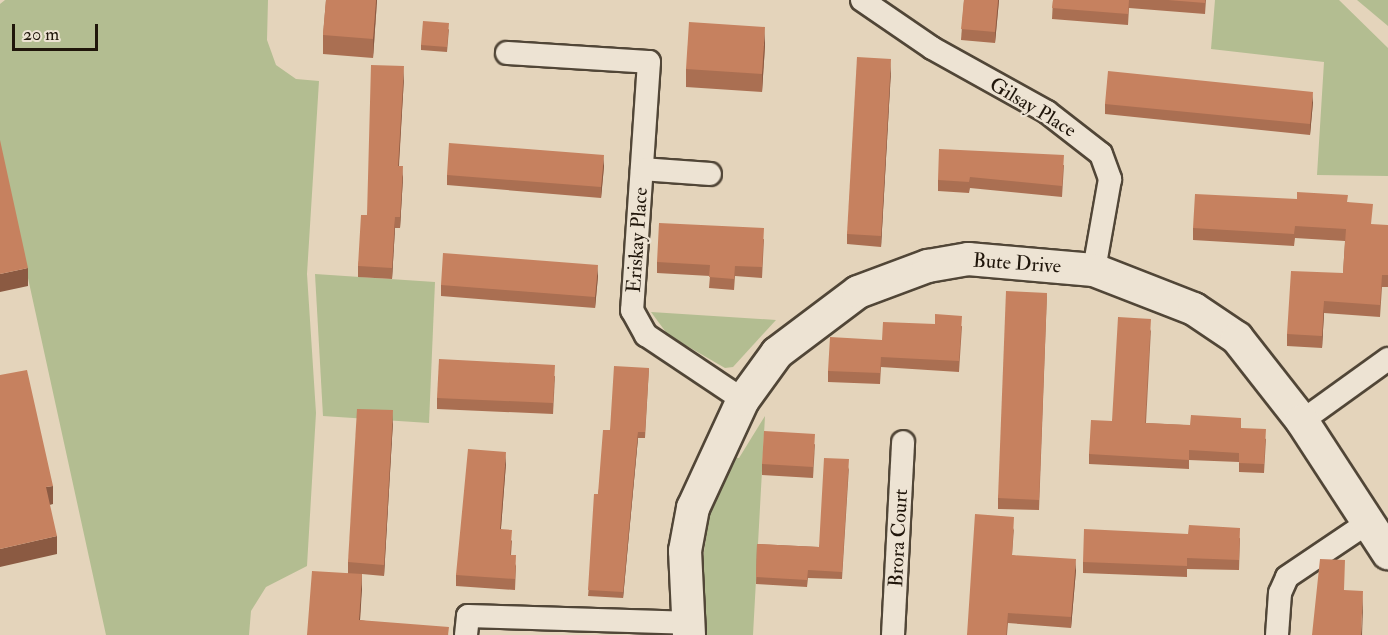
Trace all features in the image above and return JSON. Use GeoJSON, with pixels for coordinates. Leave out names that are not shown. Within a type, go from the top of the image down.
{"type":"FeatureCollection","features":[{"type":"Feature","properties":{"kind":"street","name":"Gilsay Place"},"geometry":{"type":"LineString","coordinates":[[862,0],[932,48],[1047,112],[1101,154],[1110,179],[1094,270]]}},
{"type":"Feature","properties":{"kind":"street","name":"Eriskay Place"},"geometry":{"type":"LineString","coordinates":[[507,52],[648,62],[632,310],[646,335],[742,400]]}},
{"type":"Feature","properties":{"kind":"street","name":"Eriskay Place"},"geometry":{"type":"LineString","coordinates":[[642,169],[710,174]]}},
{"type":"Feature","properties":{"kind":"street","name":"Bute Drive"},"geometry":{"type":"LineString","coordinates":[[688,629],[685,551],[693,508],[742,400],[777,353],[807,325],[858,292],[899,274],[968,259],[1094,270],[1194,309],[1238,338],[1302,421],[1388,553]]}},
{"type":"Feature","properties":{"kind":"street"},"geometry":{"type":"LineString","coordinates":[[1302,421],[1388,359]]}},
{"type":"Feature","properties":{"kind":"street","name":"Brora Court"},"geometry":{"type":"LineString","coordinates":[[893,635],[903,442]]}},
{"type":"Feature","properties":{"kind":"street"},"geometry":{"type":"LineString","coordinates":[[1277,635],[1280,593],[1287,578],[1367,523]]}},
{"type":"Feature","properties":{"kind":"street"},"geometry":{"type":"LineString","coordinates":[[466,635],[468,616],[688,629]]}},
{"type":"Feature","properties":{"kind":"green space"},"geometry":{"type":"Polygon","coordinates":[[[5,0],[268,0],[267,40],[276,65],[296,79],[319,81],[307,274],[316,413],[307,566],[266,587],[251,611],[249,635],[106,635],[0,150],[0,4],[5,0]]]}},
{"type":"Feature","properties":{"kind":"green space"},"geometry":{"type":"Polygon","coordinates":[[[1215,0],[1339,0],[1388,48],[1388,176],[1317,175],[1324,62],[1211,49],[1215,0]]]}},
{"type":"Feature","properties":{"kind":"green space"},"geometry":{"type":"Polygon","coordinates":[[[1357,0],[1388,0],[1388,26],[1357,0]]]}},
{"type":"Feature","properties":{"kind":"green space"},"geometry":{"type":"Polygon","coordinates":[[[315,274],[435,282],[429,423],[323,416],[315,274]]]}},
{"type":"Feature","properties":{"kind":"green space"},"geometry":{"type":"Polygon","coordinates":[[[651,312],[776,320],[733,367],[725,368],[668,335],[651,312]]]}},
{"type":"Feature","properties":{"kind":"green space"},"geometry":{"type":"Polygon","coordinates":[[[765,416],[753,635],[706,635],[702,565],[711,504],[729,457],[739,458],[765,416]]]}},
{"type":"Feature","properties":{"kind":"building"},"geometry":{"type":"Polygon","coordinates":[[[326,0],[376,0],[373,39],[323,35],[326,0]]]}},
{"type":"Feature","properties":{"kind":"building"},"geometry":{"type":"Polygon","coordinates":[[[964,0],[998,0],[995,32],[961,29],[964,0]]]}},
{"type":"Feature","properties":{"kind":"building"},"geometry":{"type":"Polygon","coordinates":[[[1053,0],[1129,0],[1128,14],[1052,8],[1053,0]]]}},
{"type":"Feature","properties":{"kind":"building"},"geometry":{"type":"Polygon","coordinates":[[[1168,0],[1205,0],[1205,3],[1168,0]]]}},
{"type":"Feature","properties":{"kind":"building"},"geometry":{"type":"Polygon","coordinates":[[[423,21],[449,23],[447,47],[421,45],[423,21]]]}},
{"type":"Feature","properties":{"kind":"building"},"geometry":{"type":"Polygon","coordinates":[[[689,22],[765,27],[762,74],[686,69],[689,22]]]}},
{"type":"Feature","properties":{"kind":"building"},"geometry":{"type":"Polygon","coordinates":[[[857,57],[891,59],[881,236],[847,234],[857,57]]]}},
{"type":"Feature","properties":{"kind":"building"},"geometry":{"type":"Polygon","coordinates":[[[371,65],[404,66],[398,166],[403,166],[400,217],[395,217],[392,268],[358,266],[361,215],[367,215],[371,65]]]}},
{"type":"Feature","properties":{"kind":"building"},"geometry":{"type":"Polygon","coordinates":[[[1108,71],[1313,92],[1310,124],[1105,104],[1108,71]]]}},
{"type":"Feature","properties":{"kind":"building"},"geometry":{"type":"Polygon","coordinates":[[[0,140],[28,268],[0,274],[0,140]]]}},
{"type":"Feature","properties":{"kind":"building"},"geometry":{"type":"Polygon","coordinates":[[[449,143],[604,155],[601,187],[447,175],[449,143]]]}},
{"type":"Feature","properties":{"kind":"building"},"geometry":{"type":"Polygon","coordinates":[[[939,149],[1064,155],[1062,186],[970,177],[969,182],[938,180],[939,149]]]}},
{"type":"Feature","properties":{"kind":"building"},"geometry":{"type":"Polygon","coordinates":[[[1297,192],[1348,195],[1347,202],[1373,204],[1371,224],[1388,225],[1388,275],[1382,275],[1380,305],[1324,301],[1322,336],[1287,334],[1291,271],[1343,273],[1346,229],[1295,226],[1294,234],[1193,228],[1195,194],[1297,199],[1297,192]]]}},
{"type":"Feature","properties":{"kind":"building"},"geometry":{"type":"Polygon","coordinates":[[[659,223],[764,228],[762,267],[735,266],[734,279],[709,277],[710,265],[657,262],[659,223]]]}},
{"type":"Feature","properties":{"kind":"building"},"geometry":{"type":"Polygon","coordinates":[[[443,253],[598,265],[595,297],[441,285],[443,253]]]}},
{"type":"Feature","properties":{"kind":"building"},"geometry":{"type":"Polygon","coordinates":[[[1006,291],[1047,293],[1039,500],[998,498],[1006,291]]]}},
{"type":"Feature","properties":{"kind":"building"},"geometry":{"type":"Polygon","coordinates":[[[935,314],[962,316],[959,361],[881,357],[880,373],[828,371],[830,337],[882,340],[883,322],[935,324],[935,314]]]}},
{"type":"Feature","properties":{"kind":"building"},"geometry":{"type":"Polygon","coordinates":[[[1118,317],[1151,319],[1145,423],[1190,425],[1191,415],[1241,418],[1241,428],[1266,429],[1264,464],[1239,463],[1239,453],[1189,450],[1189,460],[1089,454],[1091,420],[1112,421],[1118,317]]]}},
{"type":"Feature","properties":{"kind":"building"},"geometry":{"type":"Polygon","coordinates":[[[439,359],[555,365],[553,403],[437,398],[439,359]]]}},
{"type":"Feature","properties":{"kind":"building"},"geometry":{"type":"Polygon","coordinates":[[[614,366],[649,368],[645,432],[638,432],[623,592],[588,590],[594,494],[598,494],[603,430],[610,430],[614,366]]]}},
{"type":"Feature","properties":{"kind":"building"},"geometry":{"type":"Polygon","coordinates":[[[27,370],[53,486],[46,487],[57,536],[0,549],[0,375],[27,370]]]}},
{"type":"Feature","properties":{"kind":"building"},"geometry":{"type":"Polygon","coordinates":[[[357,409],[393,410],[384,565],[348,562],[357,409]]]}},
{"type":"Feature","properties":{"kind":"building"},"geometry":{"type":"Polygon","coordinates":[[[764,431],[815,434],[813,467],[762,464],[764,431]]]}},
{"type":"Feature","properties":{"kind":"building"},"geometry":{"type":"Polygon","coordinates":[[[468,449],[506,452],[500,529],[512,530],[510,555],[516,555],[515,579],[456,575],[468,449]]]}},
{"type":"Feature","properties":{"kind":"building"},"geometry":{"type":"Polygon","coordinates":[[[824,458],[849,459],[842,572],[808,570],[807,580],[756,577],[757,544],[819,547],[824,458]]]}},
{"type":"Feature","properties":{"kind":"building"},"geometry":{"type":"Polygon","coordinates":[[[975,514],[1014,517],[1012,555],[1076,559],[1071,617],[1008,613],[1006,635],[967,635],[975,514]]]}},
{"type":"Feature","properties":{"kind":"building"},"geometry":{"type":"Polygon","coordinates":[[[1189,525],[1240,528],[1239,560],[1187,558],[1187,566],[1083,562],[1084,529],[1188,534],[1189,525]]]}},
{"type":"Feature","properties":{"kind":"building"},"geometry":{"type":"Polygon","coordinates":[[[1320,559],[1345,560],[1344,590],[1363,591],[1361,635],[1312,635],[1320,559]]]}},
{"type":"Feature","properties":{"kind":"building"},"geometry":{"type":"Polygon","coordinates":[[[312,571],[362,574],[359,620],[449,627],[448,635],[307,635],[312,571]]]}}]}
